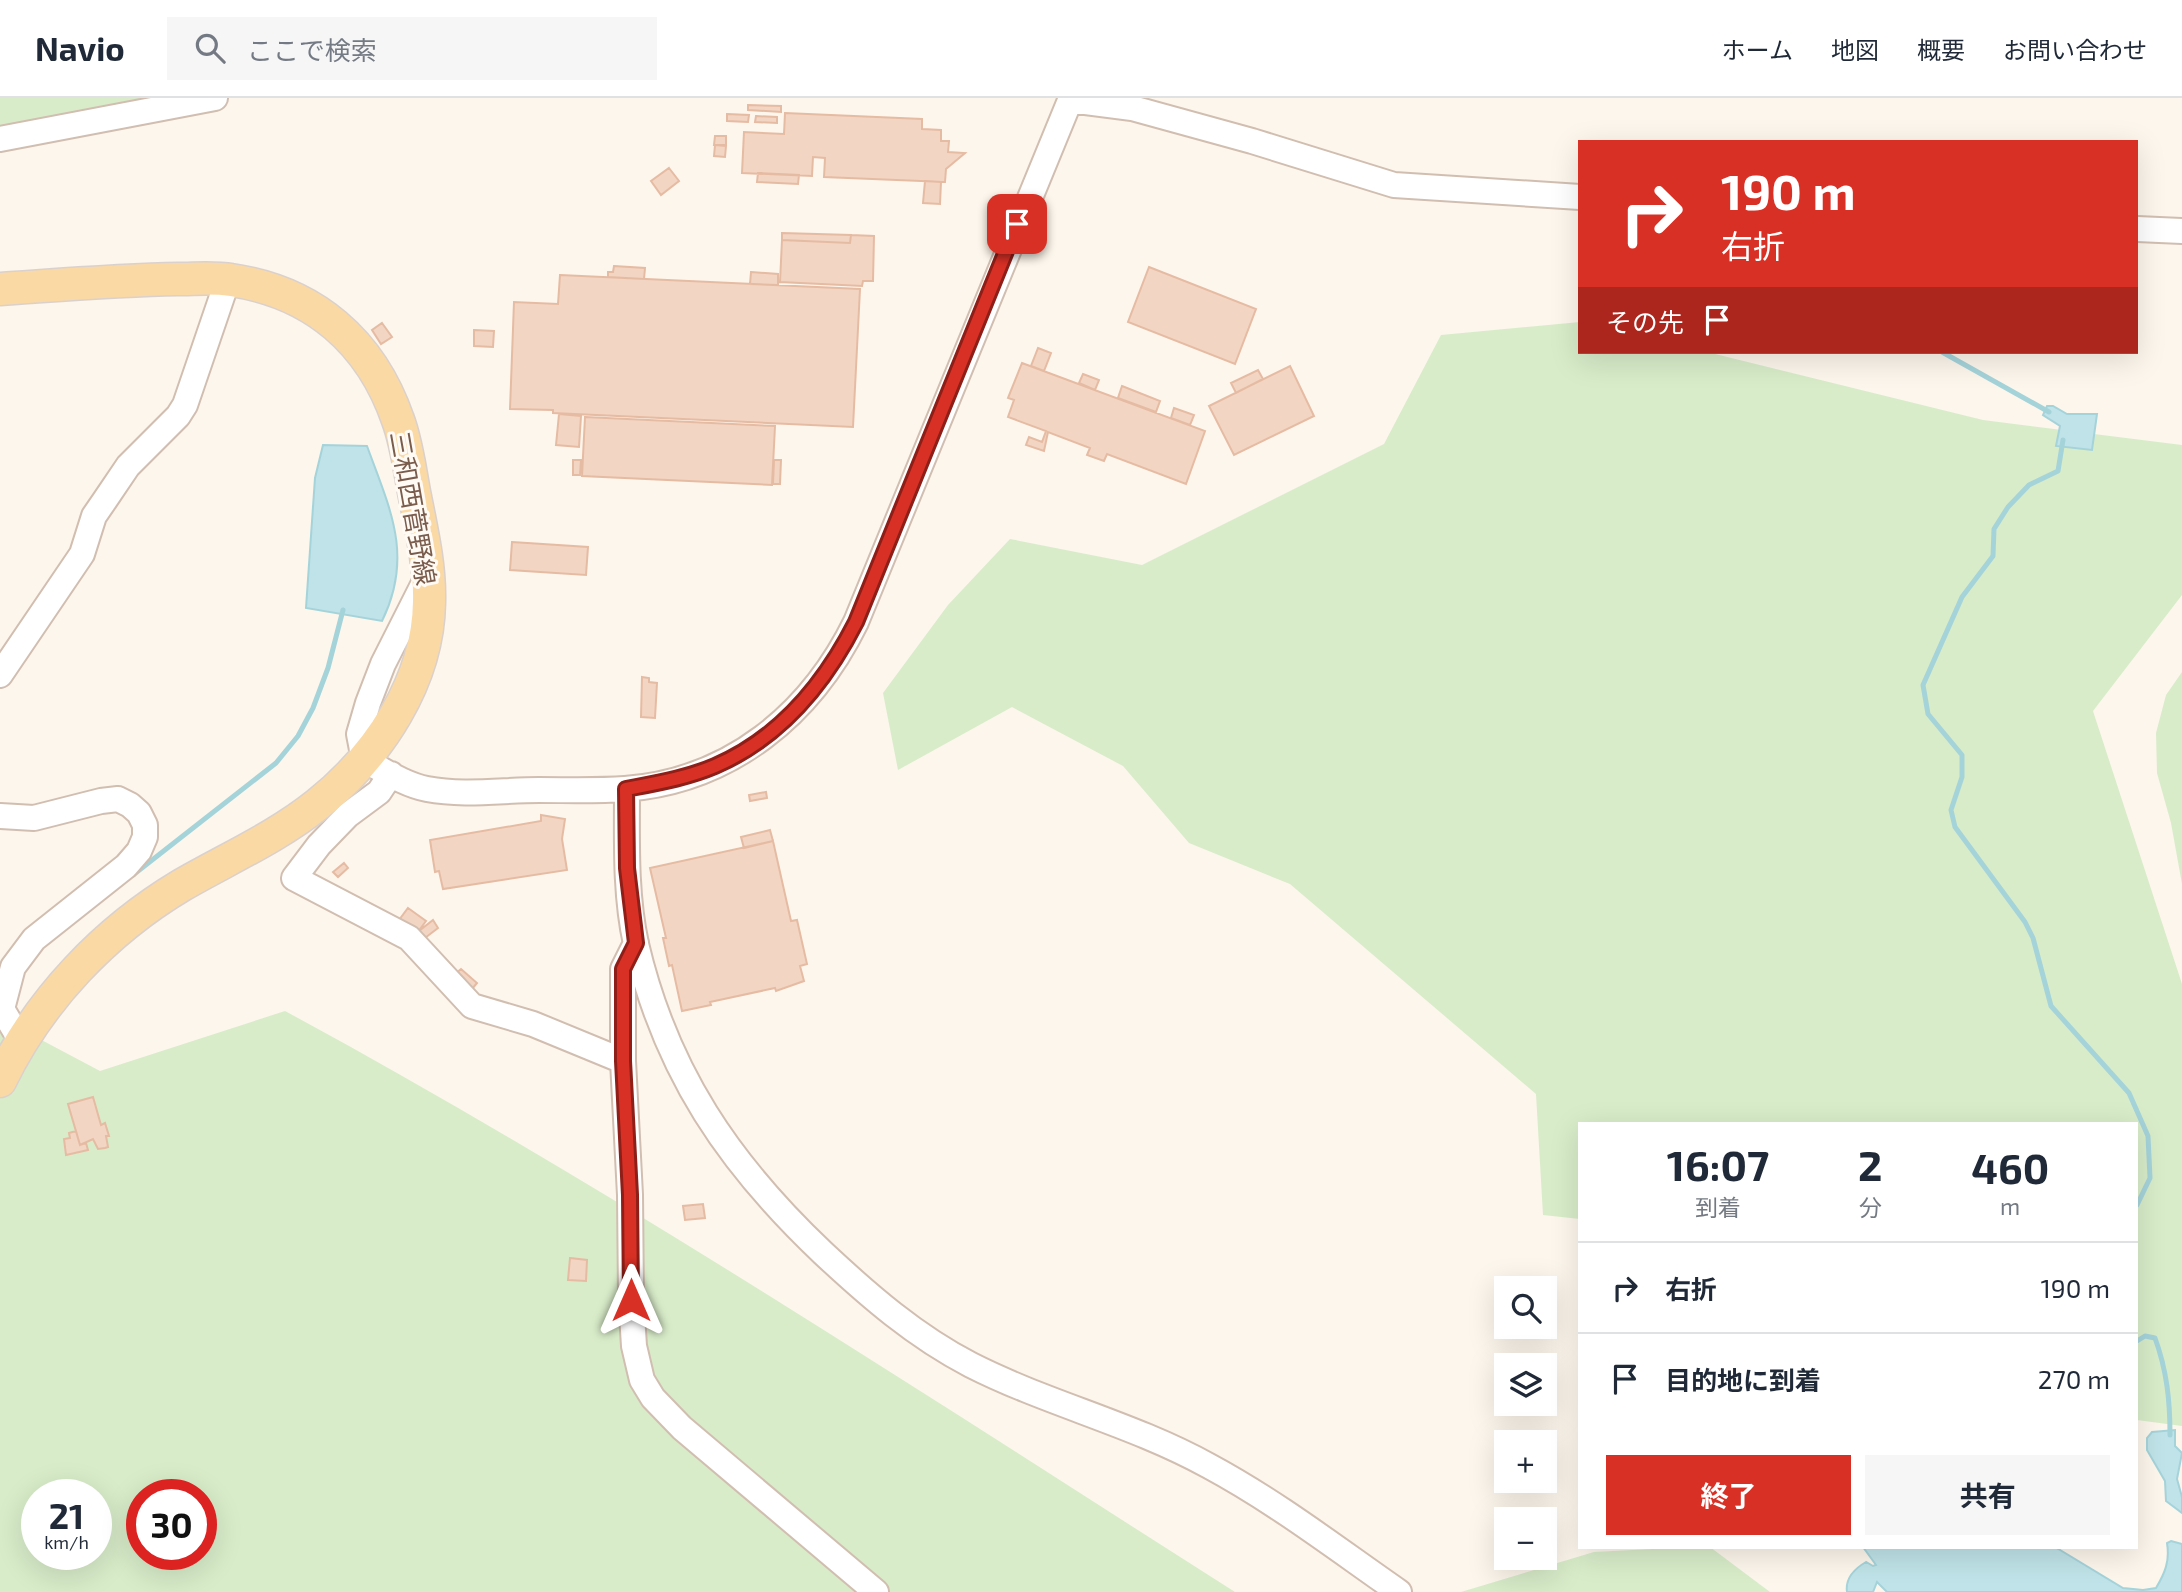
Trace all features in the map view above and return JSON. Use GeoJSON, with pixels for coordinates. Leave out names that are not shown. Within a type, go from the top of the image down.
{"type":"FeatureCollection","features":[{"type":"Feature","properties":{"kind":"main road","name":"三和西菅野線"},"geometry":{"type":"LineString","coordinates":[[0,289],[146,280],[228,279],[262,286],[297,299],[331,319],[357,344],[377,372],[391,401],[401,429],[429,573],[428,622],[419,663],[389,726],[377,767],[291,823],[179,887],[119,929],[68,979],[21,1041],[0,1081]]}},
{"type":"Feature","properties":{"kind":"street"},"geometry":{"type":"LineString","coordinates":[[0,139],[215,98]]}},
{"type":"Feature","properties":{"kind":"street"},"geometry":{"type":"LineString","coordinates":[[623,1061],[533,1024],[472,1006],[409,938],[294,878],[318,845],[348,815],[379,792],[377,767],[426,789],[626,789],[674,780],[716,765],[753,744],[793,713],[816,688],[840,653],[856,622],[1070,99],[1132,108],[1252,141],[1394,185],[1578,197]]}},
{"type":"Feature","properties":{"kind":"street"},"geometry":{"type":"LineString","coordinates":[[2138,229],[2182,231]]}},
{"type":"Feature","properties":{"kind":"street"},"geometry":{"type":"LineString","coordinates":[[0,675],[82,554],[94,516],[128,466],[178,416],[185,405],[228,279]]}},
{"type":"Feature","properties":{"kind":"street"},"geometry":{"type":"LineString","coordinates":[[626,789],[627,868],[636,943],[657,1014],[674,1057],[706,1118],[756,1185],[804,1236],[898,1320],[938,1347],[1020,1387],[1167,1444],[1208,1465],[1253,1491],[1399,1592]]}},
{"type":"Feature","properties":{"kind":"street"},"geometry":{"type":"LineString","coordinates":[[0,816],[34,818],[118,799],[139,813],[145,825],[145,837],[139,851],[126,866],[34,939],[13,967],[2,1009],[21,1041]]}},
{"type":"Feature","properties":{"kind":"street"},"geometry":{"type":"LineString","coordinates":[[636,943],[623,969],[623,1061],[630,1195],[633,1335],[642,1380],[653,1398],[682,1428],[876,1592]]}},
{"type":"Feature","properties":{"kind":"green space"},"geometry":{"type":"Polygon","coordinates":[[[0,98],[165,98],[0,130],[0,98]]]}},
{"type":"Feature","properties":{"kind":"green space"},"geometry":{"type":"Polygon","coordinates":[[[1578,322],[1578,354],[1715,354],[1983,420],[2182,445],[2182,595],[2093,711],[2182,984],[2182,1426],[2138,1420],[2138,1122],[1578,1122],[1578,1219],[1543,1215],[1536,1094],[1290,884],[1189,843],[1123,766],[1012,707],[898,770],[883,693],[948,605],[1010,539],[1142,565],[1384,444],[1441,335],[1578,322]]]}},
{"type":"Feature","properties":{"kind":"green space"},"geometry":{"type":"Polygon","coordinates":[[[2182,672],[2182,884],[2171,823],[2157,773],[2156,733],[2166,695],[2182,672]]]}},
{"type":"Feature","properties":{"kind":"green space"},"geometry":{"type":"Polygon","coordinates":[[[285,1011],[527,1148],[647,1220],[1235,1592],[0,1592],[0,1018],[100,1071],[285,1011]]]}},
{"type":"Feature","properties":{"kind":"green space"},"geometry":{"type":"Polygon","coordinates":[[[1713,1549],[1770,1592],[1461,1592],[1534,1570],[1557,1570],[1557,1563],[1594,1552],[1713,1549]]]}},
{"type":"Feature","properties":{"kind":"water"},"geometry":{"type":"Polygon","coordinates":[[[2047,406],[2053,406],[2067,414],[2097,414],[2092,450],[2056,446],[2060,426],[2043,415],[2047,406]]]}},
{"type":"Feature","properties":{"kind":"water"},"geometry":{"type":"Polygon","coordinates":[[[323,445],[367,446],[384,491],[395,533],[397,554],[396,575],[382,621],[306,608],[315,478],[323,445]]]}},
{"type":"Feature","properties":{"kind":"water"},"geometry":{"type":"Polygon","coordinates":[[[2175,1430],[2175,1446],[2182,1453],[2177,1479],[2182,1497],[2182,1513],[2166,1501],[2165,1481],[2147,1450],[2147,1438],[2152,1432],[2175,1430]]]}},
{"type":"Feature","properties":{"kind":"water"},"geometry":{"type":"Polygon","coordinates":[[[2171,1541],[2182,1544],[2182,1592],[1887,1592],[1877,1582],[1873,1592],[1847,1592],[1847,1582],[1854,1571],[1866,1562],[1876,1565],[1864,1549],[2058,1549],[2123,1588],[2143,1590],[2156,1588],[2162,1577],[2168,1556],[2167,1543],[2171,1541]]]}},
{"type":"Feature","properties":{"kind":"building"},"geometry":{"type":"Polygon","coordinates":[[[748,105],[781,106],[781,112],[748,110],[748,105]]]}},
{"type":"Feature","properties":{"kind":"building"},"geometry":{"type":"Polygon","coordinates":[[[785,113],[922,119],[922,129],[941,130],[941,141],[949,141],[948,152],[965,153],[946,169],[945,182],[824,177],[825,158],[813,157],[812,176],[742,173],[744,132],[784,134],[785,113]]]}},
{"type":"Feature","properties":{"kind":"building"},"geometry":{"type":"Polygon","coordinates":[[[727,114],[749,115],[748,122],[727,121],[727,114]]]}},
{"type":"Feature","properties":{"kind":"building"},"geometry":{"type":"Polygon","coordinates":[[[756,116],[777,117],[777,123],[755,122],[756,116]]]}},
{"type":"Feature","properties":{"kind":"building"},"geometry":{"type":"Polygon","coordinates":[[[715,136],[726,136],[726,145],[714,145],[715,136]]]}},
{"type":"Feature","properties":{"kind":"building"},"geometry":{"type":"Polygon","coordinates":[[[715,145],[726,146],[725,157],[714,156],[715,145]]]}},
{"type":"Feature","properties":{"kind":"building"},"geometry":{"type":"Polygon","coordinates":[[[669,168],[679,181],[661,195],[651,181],[669,168]]]}},
{"type":"Feature","properties":{"kind":"building"},"geometry":{"type":"Polygon","coordinates":[[[758,173],[799,175],[798,184],[757,182],[758,173]]]}},
{"type":"Feature","properties":{"kind":"building"},"geometry":{"type":"Polygon","coordinates":[[[925,181],[941,182],[940,204],[923,203],[925,181]]]}},
{"type":"Feature","properties":{"kind":"building"},"geometry":{"type":"Polygon","coordinates":[[[782,233],[851,235],[850,243],[782,240],[782,233]]]}},
{"type":"Feature","properties":{"kind":"building"},"geometry":{"type":"Polygon","coordinates":[[[851,235],[874,236],[873,281],[863,281],[862,286],[780,282],[782,240],[850,243],[851,235]]]}},
{"type":"Feature","properties":{"kind":"building"},"geometry":{"type":"Polygon","coordinates":[[[614,266],[645,268],[644,279],[608,277],[608,272],[613,272],[614,266]]]}},
{"type":"Feature","properties":{"kind":"building"},"geometry":{"type":"Polygon","coordinates":[[[1149,267],[1256,309],[1235,364],[1128,322],[1149,267]]]}},
{"type":"Feature","properties":{"kind":"building"},"geometry":{"type":"Polygon","coordinates":[[[751,272],[778,274],[778,285],[750,284],[751,272]]]}},
{"type":"Feature","properties":{"kind":"building"},"geometry":{"type":"Polygon","coordinates":[[[560,275],[860,289],[853,427],[510,409],[514,302],[558,304],[560,275]]]}},
{"type":"Feature","properties":{"kind":"building"},"geometry":{"type":"Polygon","coordinates":[[[382,323],[392,337],[381,344],[372,330],[382,323]]]}},
{"type":"Feature","properties":{"kind":"building"},"geometry":{"type":"Polygon","coordinates":[[[474,330],[494,331],[493,347],[474,346],[474,330]]]}},
{"type":"Feature","properties":{"kind":"building"},"geometry":{"type":"Polygon","coordinates":[[[1038,348],[1051,353],[1044,371],[1031,366],[1038,348]]]}},
{"type":"Feature","properties":{"kind":"building"},"geometry":{"type":"Polygon","coordinates":[[[1022,363],[1205,431],[1186,484],[1107,454],[1104,461],[1087,455],[1090,448],[1048,432],[1044,451],[1026,445],[1029,437],[1042,442],[1046,431],[1008,417],[1014,400],[1008,398],[1022,363]]]}},
{"type":"Feature","properties":{"kind":"building"},"geometry":{"type":"Polygon","coordinates":[[[1290,366],[1314,416],[1234,455],[1209,406],[1290,366]]]}},
{"type":"Feature","properties":{"kind":"building"},"geometry":{"type":"Polygon","coordinates":[[[1258,370],[1263,379],[1236,393],[1231,383],[1258,370]]]}},
{"type":"Feature","properties":{"kind":"building"},"geometry":{"type":"Polygon","coordinates":[[[1083,374],[1099,380],[1095,390],[1079,383],[1083,374]]]}},
{"type":"Feature","properties":{"kind":"building"},"geometry":{"type":"Polygon","coordinates":[[[1122,386],[1160,401],[1156,412],[1118,398],[1122,386]]]}},
{"type":"Feature","properties":{"kind":"building"},"geometry":{"type":"Polygon","coordinates":[[[1174,408],[1194,415],[1190,425],[1171,418],[1174,408]]]}},
{"type":"Feature","properties":{"kind":"building"},"geometry":{"type":"Polygon","coordinates":[[[559,414],[581,416],[579,447],[556,445],[559,414]]]}},
{"type":"Feature","properties":{"kind":"building"},"geometry":{"type":"Polygon","coordinates":[[[585,417],[775,426],[772,485],[582,476],[585,417]]]}},
{"type":"Feature","properties":{"kind":"building"},"geometry":{"type":"Polygon","coordinates":[[[573,460],[581,460],[580,475],[573,475],[573,460]]]}},
{"type":"Feature","properties":{"kind":"building"},"geometry":{"type":"Polygon","coordinates":[[[774,460],[781,460],[780,484],[773,484],[774,460]]]}},
{"type":"Feature","properties":{"kind":"building"},"geometry":{"type":"Polygon","coordinates":[[[512,542],[588,547],[586,575],[510,570],[512,542]]]}},
{"type":"Feature","properties":{"kind":"building"},"geometry":{"type":"Polygon","coordinates":[[[642,677],[657,683],[655,718],[641,717],[642,677]]]}},
{"type":"Feature","properties":{"kind":"building"},"geometry":{"type":"Polygon","coordinates":[[[766,792],[767,798],[750,801],[749,795],[766,792]]]}},
{"type":"Feature","properties":{"kind":"building"},"geometry":{"type":"Polygon","coordinates":[[[541,815],[565,819],[562,839],[567,870],[443,889],[439,871],[435,872],[430,840],[541,821],[541,815]]]}},
{"type":"Feature","properties":{"kind":"building"},"geometry":{"type":"Polygon","coordinates":[[[770,830],[773,841],[744,848],[741,837],[770,830]]]}},
{"type":"Feature","properties":{"kind":"building"},"geometry":{"type":"Polygon","coordinates":[[[773,841],[791,921],[797,920],[807,964],[800,966],[804,981],[776,991],[775,988],[682,1011],[672,965],[669,966],[663,938],[666,938],[650,868],[773,841]]]}},
{"type":"Feature","properties":{"kind":"building"},"geometry":{"type":"Polygon","coordinates":[[[344,863],[348,868],[338,877],[333,872],[344,863]]]}},
{"type":"Feature","properties":{"kind":"building"},"geometry":{"type":"Polygon","coordinates":[[[408,908],[426,921],[417,933],[399,920],[408,908]]]}},
{"type":"Feature","properties":{"kind":"building"},"geometry":{"type":"Polygon","coordinates":[[[433,920],[438,928],[425,938],[419,931],[433,920]]]}},
{"type":"Feature","properties":{"kind":"building"},"geometry":{"type":"Polygon","coordinates":[[[461,969],[477,983],[472,989],[455,974],[461,969]]]}},
{"type":"Feature","properties":{"kind":"building"},"geometry":{"type":"Polygon","coordinates":[[[93,1097],[101,1125],[105,1123],[109,1136],[106,1136],[108,1147],[105,1148],[98,1149],[93,1139],[80,1145],[68,1104],[93,1097]]]}},
{"type":"Feature","properties":{"kind":"building"},"geometry":{"type":"Polygon","coordinates":[[[76,1131],[80,1145],[86,1143],[88,1150],[66,1155],[64,1139],[70,1138],[69,1133],[76,1131]]]}},
{"type":"Feature","properties":{"kind":"building"},"geometry":{"type":"Polygon","coordinates":[[[703,1204],[705,1218],[685,1220],[683,1206],[703,1204]]]}},
{"type":"Feature","properties":{"kind":"building"},"geometry":{"type":"Polygon","coordinates":[[[570,1258],[587,1260],[586,1281],[568,1280],[570,1258]]]}},
{"type":"Feature","properties":{"kind":"waterway"},"geometry":{"type":"LineString","coordinates":[[1946,354],[2049,412]]}},
{"type":"Feature","properties":{"kind":"waterway"},"geometry":{"type":"LineString","coordinates":[[2063,440],[2058,471],[2029,485],[2008,507],[1994,529],[1993,556],[1962,597],[1923,685],[1928,714],[1962,755],[1962,777],[1951,810],[1955,827],[2025,922],[2033,938],[2051,1006],[2129,1093],[2148,1136],[2150,1178],[2138,1203]]}},
{"type":"Feature","properties":{"kind":"waterway"},"geometry":{"type":"LineString","coordinates":[[133,875],[276,763],[298,736],[313,708],[328,668],[343,610]]}},
{"type":"Feature","properties":{"kind":"waterway"},"geometry":{"type":"LineString","coordinates":[[2138,1340],[2145,1336],[2155,1338],[2167,1386],[2170,1435]]}},
{"type":"Feature","properties":{"kind":"route"},"geometry":{"type":"LineString","coordinates":[[631,1300],[630,1195],[623,1061],[623,969],[636,943],[627,868],[626,789],[674,780],[716,765],[769,734],[816,688],[840,653],[856,622],[1017,224]]}}]}
